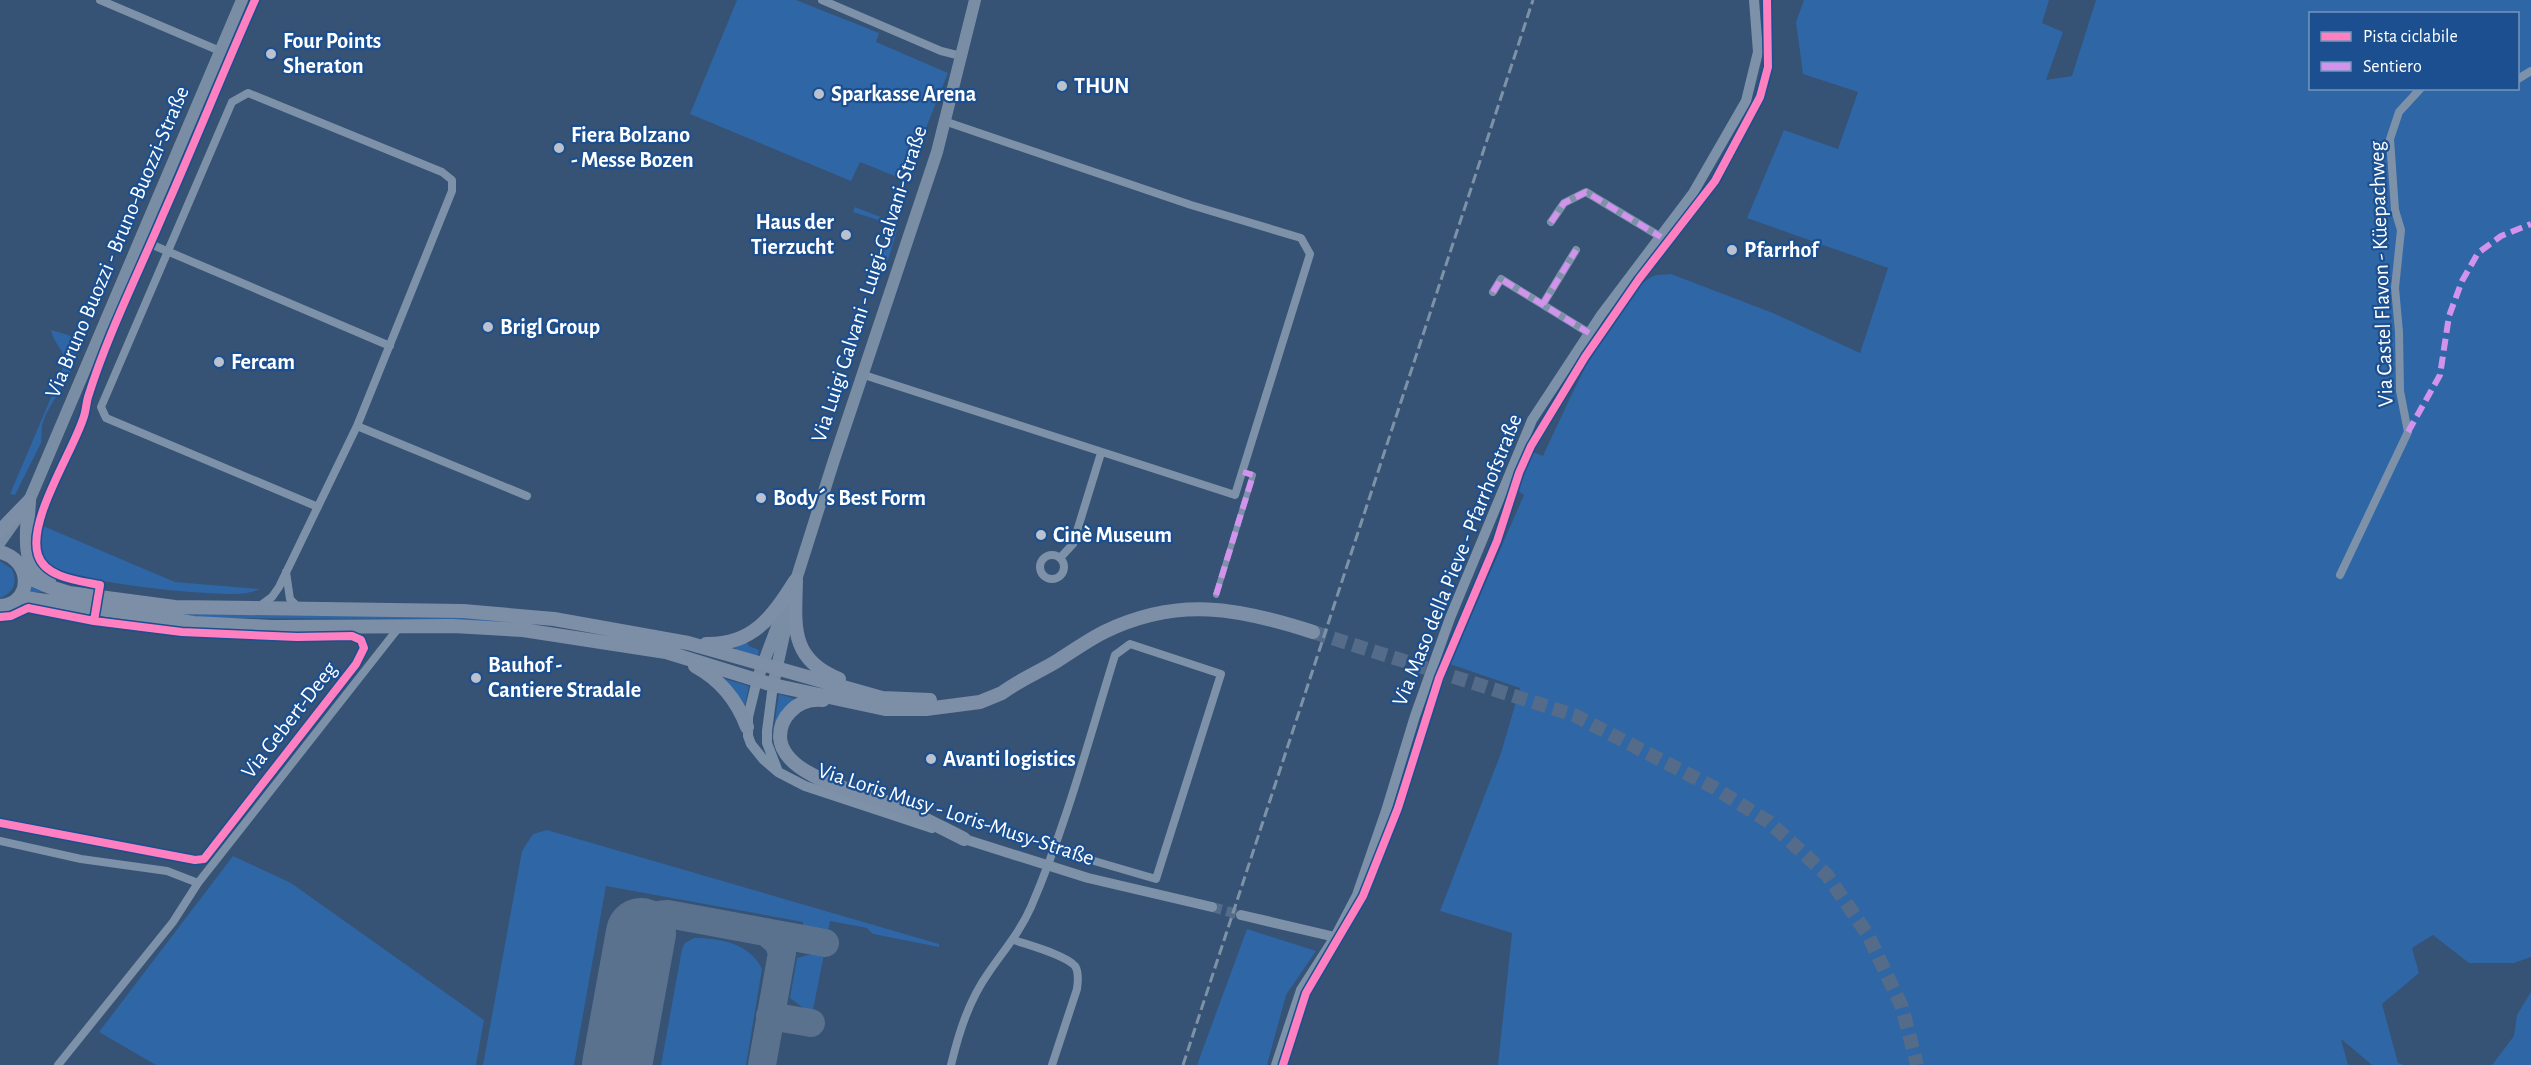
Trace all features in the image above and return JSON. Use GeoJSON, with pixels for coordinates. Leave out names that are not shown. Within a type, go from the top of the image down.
{"type":"FeatureCollection","features":[{"type":"Feature","properties":{"kind":"main road","name":"Via Bruno Buozzi - Bruno-Buozzi-Straße"},"geometry":{"type":"LineString","coordinates":[[23,570],[21,540],[29,501],[242,0]]}},
{"type":"Feature","properties":{"kind":"main road","name":"Via Luigi Galvani - Luigi-Galvani-Straße"},"geometry":{"type":"LineString","coordinates":[[770,666],[834,460],[931,174],[975,0]]}},
{"type":"Feature","properties":{"kind":"main road","name":"Via Bruno Buozzi - Bruno-Buozzi-Straße"},"geometry":{"type":"LineString","coordinates":[[0,542],[29,501]]}},
{"type":"Feature","properties":{"kind":"main road"},"geometry":{"type":"LineString","coordinates":[[0,531],[29,501]]}},
{"type":"Feature","properties":{"kind":"main road"},"geometry":{"type":"LineString","coordinates":[[29,501],[28,558],[34,569],[43,578],[108,599]]}},
{"type":"Feature","properties":{"kind":"main road"},"geometry":{"type":"LineString","coordinates":[[0,552],[8,554],[23,570],[50,587],[108,599],[176,607],[254,610],[463,610],[594,625],[688,643],[882,698],[923,701],[975,697],[1012,685]]}},
{"type":"Feature","properties":{"kind":"main road"},"geometry":{"type":"LineString","coordinates":[[0,606],[19,597],[24,587],[23,570]]}},
{"type":"Feature","properties":{"kind":"main road"},"geometry":{"type":"LineString","coordinates":[[688,643],[713,644],[742,638],[766,623],[796,580]]}},
{"type":"Feature","properties":{"kind":"main road"},"geometry":{"type":"LineString","coordinates":[[796,580],[797,639],[806,656],[819,670],[841,680],[868,687],[909,695],[953,699]]}},
{"type":"Feature","properties":{"kind":"main road"},"geometry":{"type":"LineString","coordinates":[[19,597],[194,623],[273,627],[397,625],[523,630],[672,653],[773,685],[885,710],[926,710],[980,702],[1002,693],[1103,633],[1158,612],[1194,608],[1231,610],[1267,617],[1314,632]]}},
{"type":"Feature","properties":{"kind":"main road"},"geometry":{"type":"LineString","coordinates":[[672,653],[707,672],[723,685],[739,709],[747,727]]}},
{"type":"Feature","properties":{"kind":"main road"},"geometry":{"type":"LineString","coordinates":[[757,680],[770,666]]}},
{"type":"Feature","properties":{"kind":"main road"},"geometry":{"type":"LineString","coordinates":[[770,666],[773,685]]}},
{"type":"Feature","properties":{"kind":"main road"},"geometry":{"type":"LineString","coordinates":[[869,706],[814,699],[801,703],[783,722],[780,733],[783,750],[790,760],[808,772],[901,808],[964,839]]}},
{"type":"Feature","properties":{"kind":"street"},"geometry":{"type":"LineString","coordinates":[[100,0],[220,51]]}},
{"type":"Feature","properties":{"kind":"street"},"geometry":{"type":"LineString","coordinates":[[822,0],[941,51],[961,56]]}},
{"type":"Feature","properties":{"kind":"street","name":"Via Maso della Pieve - Pfarrhofstraße"},"geometry":{"type":"LineString","coordinates":[[1276,1065],[1301,990],[1335,937],[1357,895],[1418,705],[1488,522],[1532,420],[1589,333],[1693,193],[1746,101],[1758,52],[1754,0]]}},
{"type":"Feature","properties":{"kind":"street","name":"Via Castel Flavon - Küepachweg"},"geometry":{"type":"LineString","coordinates":[[2340,575],[2408,432],[2400,391],[2399,332],[2395,288],[2401,230],[2395,210],[2390,139],[2399,112],[2419,90]]}},
{"type":"Feature","properties":{"kind":"street"},"geometry":{"type":"LineString","coordinates":[[254,610],[272,597],[286,572],[318,507],[357,426],[452,191],[452,180],[442,172],[248,93],[232,102],[101,408],[106,418],[318,507]]}},
{"type":"Feature","properties":{"kind":"street"},"geometry":{"type":"LineString","coordinates":[[864,375],[1235,495],[1243,472],[1310,254],[1301,238],[1180,201],[970,132],[944,121]]}},
{"type":"Feature","properties":{"kind":"street"},"geometry":{"type":"LineString","coordinates":[[1551,222],[1564,203],[1586,192],[1661,237]]}},
{"type":"Feature","properties":{"kind":"street"},"geometry":{"type":"LineString","coordinates":[[141,240],[390,346]]}},
{"type":"Feature","properties":{"kind":"street"},"geometry":{"type":"LineString","coordinates":[[1543,304],[1576,250]]}},
{"type":"Feature","properties":{"kind":"street"},"geometry":{"type":"LineString","coordinates":[[1493,292],[1501,279],[1589,333]]}},
{"type":"Feature","properties":{"kind":"street"},"geometry":{"type":"LineString","coordinates":[[357,426],[526,496]]}},
{"type":"Feature","properties":{"kind":"street"},"geometry":{"type":"LineString","coordinates":[[1060,558],[1073,544],[1101,453]]}},
{"type":"Feature","properties":{"kind":"street"},"geometry":{"type":"LineString","coordinates":[[1216,595],[1254,475],[1243,472]]}},
{"type":"Feature","properties":{"kind":"street"},"geometry":{"type":"LineString","coordinates":[[286,572],[290,599],[301,610]]}},
{"type":"Feature","properties":{"kind":"street"},"geometry":{"type":"LineString","coordinates":[[58,1065],[173,922],[198,883],[396,631],[397,625]]}},
{"type":"Feature","properties":{"kind":"street"},"geometry":{"type":"LineString","coordinates":[[951,1065],[960,1028],[972,1000],[988,973],[1014,940],[1048,866],[1053,849],[1115,655],[1130,644],[1221,674],[1156,879],[1053,849]]}},
{"type":"Feature","properties":{"kind":"street"},"geometry":{"type":"LineString","coordinates":[[747,727],[757,680]]}},
{"type":"Feature","properties":{"kind":"street"},"geometry":{"type":"LineString","coordinates":[[773,685],[767,743],[778,772]]}},
{"type":"Feature","properties":{"kind":"street","name":"Via Loris Musy - Loris-Musy-Straße"},"geometry":{"type":"LineString","coordinates":[[747,727],[751,744],[778,772],[805,786],[1048,866],[1131,889],[1212,907]]}},
{"type":"Feature","properties":{"kind":"street"},"geometry":{"type":"LineString","coordinates":[[0,842],[81,860],[167,871],[198,883]]}},
{"type":"Feature","properties":{"kind":"street"},"geometry":{"type":"LineString","coordinates":[[1241,915],[1335,937]]}},
{"type":"Feature","properties":{"kind":"street"},"geometry":{"type":"LineString","coordinates":[[1014,940],[1064,958],[1075,966],[1078,977],[1077,989],[1052,1065]]}},
{"type":"Feature","properties":{"kind":"shaded area","name":"Sparkasse Arena"},"geometry":{"type":"Polygon","coordinates":[[[737,0],[796,0],[879,33],[876,42],[948,73],[905,180],[860,162],[851,181],[690,114],[737,0]]]}},
{"type":"Feature","properties":{"kind":"shaded area"},"geometry":{"type":"Polygon","coordinates":[[[1804,0],[2049,0],[2042,23],[2063,32],[2046,80],[2072,76],[2096,0],[2531,0],[2531,957],[2514,963],[2469,963],[2433,935],[2412,948],[2419,973],[2382,1004],[2398,1063],[2404,1065],[2372,1065],[2341,1039],[2348,1065],[1498,1065],[1512,933],[1440,911],[1501,753],[1520,688],[1450,664],[1524,495],[1515,489],[1533,452],[1543,456],[1576,385],[1606,331],[1637,288],[1653,276],[1671,274],[1773,313],[1860,353],[1888,268],[1747,218],[1784,130],[1838,149],[1858,92],[1803,74],[1796,22],[1804,0]]]}},
{"type":"Feature","properties":{"kind":"shaded area"},"geometry":{"type":"Polygon","coordinates":[[[855,207],[893,222],[897,230],[888,260],[879,258],[891,224],[853,212],[855,207]]]}},
{"type":"Feature","properties":{"kind":"shaded area"},"geometry":{"type":"Polygon","coordinates":[[[51,330],[68,335],[75,340],[77,349],[69,376],[61,373],[63,354],[51,330]]]}},
{"type":"Feature","properties":{"kind":"shaded area"},"geometry":{"type":"Polygon","coordinates":[[[58,381],[64,383],[46,414],[42,425],[41,443],[15,495],[10,494],[58,381]]]}},
{"type":"Feature","properties":{"kind":"shaded area"},"geometry":{"type":"Polygon","coordinates":[[[43,526],[175,582],[260,589],[237,594],[170,590],[111,582],[64,571],[50,565],[44,557],[41,547],[43,526]]]}},
{"type":"Feature","properties":{"kind":"shaded area"},"geometry":{"type":"Polygon","coordinates":[[[0,561],[12,569],[15,583],[9,593],[0,598],[0,561]]]}},
{"type":"Feature","properties":{"kind":"shaded area"},"geometry":{"type":"Polygon","coordinates":[[[30,584],[208,614],[441,616],[520,621],[520,624],[441,619],[213,618],[107,606],[44,592],[27,592],[30,584]]]}},
{"type":"Feature","properties":{"kind":"shaded area"},"geometry":{"type":"Polygon","coordinates":[[[747,642],[749,646],[759,650],[758,656],[736,650],[735,647],[747,642]]]}},
{"type":"Feature","properties":{"kind":"shaded area"},"geometry":{"type":"Polygon","coordinates":[[[725,679],[749,686],[745,705],[725,679]]]}},
{"type":"Feature","properties":{"kind":"shaded area"},"geometry":{"type":"Polygon","coordinates":[[[779,694],[795,699],[776,750],[773,734],[779,694]]]}},
{"type":"Feature","properties":{"kind":"shaded area"},"geometry":{"type":"Polygon","coordinates":[[[547,830],[939,944],[939,947],[873,934],[867,928],[830,921],[828,931],[803,926],[803,922],[606,886],[574,1065],[483,1065],[522,851],[533,834],[547,830]]]}},
{"type":"Feature","properties":{"kind":"shaded area"},"geometry":{"type":"Polygon","coordinates":[[[233,856],[291,883],[484,1020],[476,1065],[156,1065],[99,1032],[233,856]]]}},
{"type":"Feature","properties":{"kind":"shaded area"},"geometry":{"type":"Polygon","coordinates":[[[1247,929],[1316,951],[1286,995],[1267,1065],[1197,1065],[1247,929]]]}},
{"type":"Feature","properties":{"kind":"shaded area"},"geometry":{"type":"Polygon","coordinates":[[[694,938],[723,941],[742,948],[757,960],[762,969],[746,1065],[661,1065],[682,949],[685,943],[694,938]]]}},
{"type":"Feature","properties":{"kind":"shaded area"},"geometry":{"type":"Polygon","coordinates":[[[816,953],[824,954],[813,1010],[805,1009],[790,998],[797,958],[816,953]]]}},
{"type":"Feature","properties":{"kind":"shaded area"},"geometry":{"type":"Polygon","coordinates":[[[2531,992],[2531,1065],[2492,1065],[2514,1036],[2517,1015],[2531,992]]]}},
{"type":"Feature","properties":{"kind":"taxiway"},"geometry":{"type":"LineString","coordinates":[[641,933],[650,918],[668,914],[825,943]]}},
{"type":"Feature","properties":{"kind":"taxiway"},"geometry":{"type":"LineString","coordinates":[[762,1065],[782,953],[778,942],[766,932]]}},
{"type":"Feature","properties":{"kind":"taxiway"},"geometry":{"type":"LineString","coordinates":[[770,1016],[811,1023]]}},
{"type":"Feature","properties":{"kind":"runway"},"geometry":{"type":"LineString","coordinates":[[617,1065],[641,933]]}},
{"type":"Feature","properties":{"kind":"tunnel"},"geometry":{"type":"LineString","coordinates":[[1313,632],[1574,715],[1713,787],[1769,822],[1827,875],[1868,935],[1902,1007],[1917,1065]]}},
{"type":"Feature","properties":{"kind":"tunnel"},"geometry":{"type":"LineString","coordinates":[[1212,907],[1241,915]]}},
{"type":"Feature","properties":{"kind":"railway"},"geometry":{"type":"LineString","coordinates":[[1183,1065],[1533,0]]}},
{"type":"Feature","properties":{"kind":"marked path"},"geometry":{"type":"LineString","coordinates":[[1551,222],[1564,203],[1586,192],[1661,237]]}},
{"type":"Feature","properties":{"kind":"marked path"},"geometry":{"type":"LineString","coordinates":[[2408,432],[2440,375],[2449,316],[2462,281],[2478,253],[2501,236],[2531,224]]}},
{"type":"Feature","properties":{"kind":"marked path"},"geometry":{"type":"LineString","coordinates":[[1543,304],[1576,250]]}},
{"type":"Feature","properties":{"kind":"marked path"},"geometry":{"type":"LineString","coordinates":[[1493,292],[1501,279],[1589,333]]}},
{"type":"Feature","properties":{"kind":"marked path"},"geometry":{"type":"LineString","coordinates":[[1216,595],[1253,475],[1243,472]]}},
{"type":"Feature","properties":{"kind":"cycle path"},"geometry":{"type":"LineString","coordinates":[[94,621],[100,585],[73,580],[48,569],[38,555],[36,541],[39,524],[52,487],[85,414],[88,397],[113,329],[255,0]]}},
{"type":"Feature","properties":{"kind":"cycle path"},"geometry":{"type":"LineString","coordinates":[[1283,1065],[1306,993],[1363,896],[1398,808],[1439,678],[1497,541],[1519,473],[1531,446],[1585,357],[1639,279],[1715,181],[1760,97],[1768,67],[1767,0]]}},
{"type":"Feature","properties":{"kind":"cycle path","name":"Via Gebert-Deeg"},"geometry":{"type":"LineString","coordinates":[[0,617],[11,616],[28,608],[94,621],[182,632],[297,637],[352,636],[361,640],[364,648],[356,664],[204,859],[195,860],[0,823]]}},
{"type":"Feature","properties":{"kind":"place","name":"Four Points Sheraton"},"geometry":{"type":"Point","coordinates":[271,54]}},
{"type":"Feature","properties":{"kind":"place","name":"THUN"},"geometry":{"type":"Point","coordinates":[1062,86]}},
{"type":"Feature","properties":{"kind":"place","name":"Sparkasse Arena"},"geometry":{"type":"Point","coordinates":[819,94]}},
{"type":"Feature","properties":{"kind":"place","name":"Fiera Bolzano - Messe Bozen"},"geometry":{"type":"Point","coordinates":[559,148]}},
{"type":"Feature","properties":{"kind":"place","name":"Haus der Tierzucht"},"geometry":{"type":"Point","coordinates":[846,235]}},
{"type":"Feature","properties":{"kind":"place","name":"Pfarrhof"},"geometry":{"type":"Point","coordinates":[1732,250]}},
{"type":"Feature","properties":{"kind":"place","name":"Brigl Group"},"geometry":{"type":"Point","coordinates":[488,327]}},
{"type":"Feature","properties":{"kind":"place","name":"Fercam"},"geometry":{"type":"Point","coordinates":[219,362]}},
{"type":"Feature","properties":{"kind":"place","name":"Body´s Best Form"},"geometry":{"type":"Point","coordinates":[761,498]}},
{"type":"Feature","properties":{"kind":"place","name":"Cinè Museum"},"geometry":{"type":"Point","coordinates":[1041,535]}},
{"type":"Feature","properties":{"kind":"place","name":"Bauhof - Cantiere Stradale"},"geometry":{"type":"Point","coordinates":[476,678]}},
{"type":"Feature","properties":{"kind":"place","name":"Avanti logistics"},"geometry":{"type":"Point","coordinates":[931,759]}}]}
